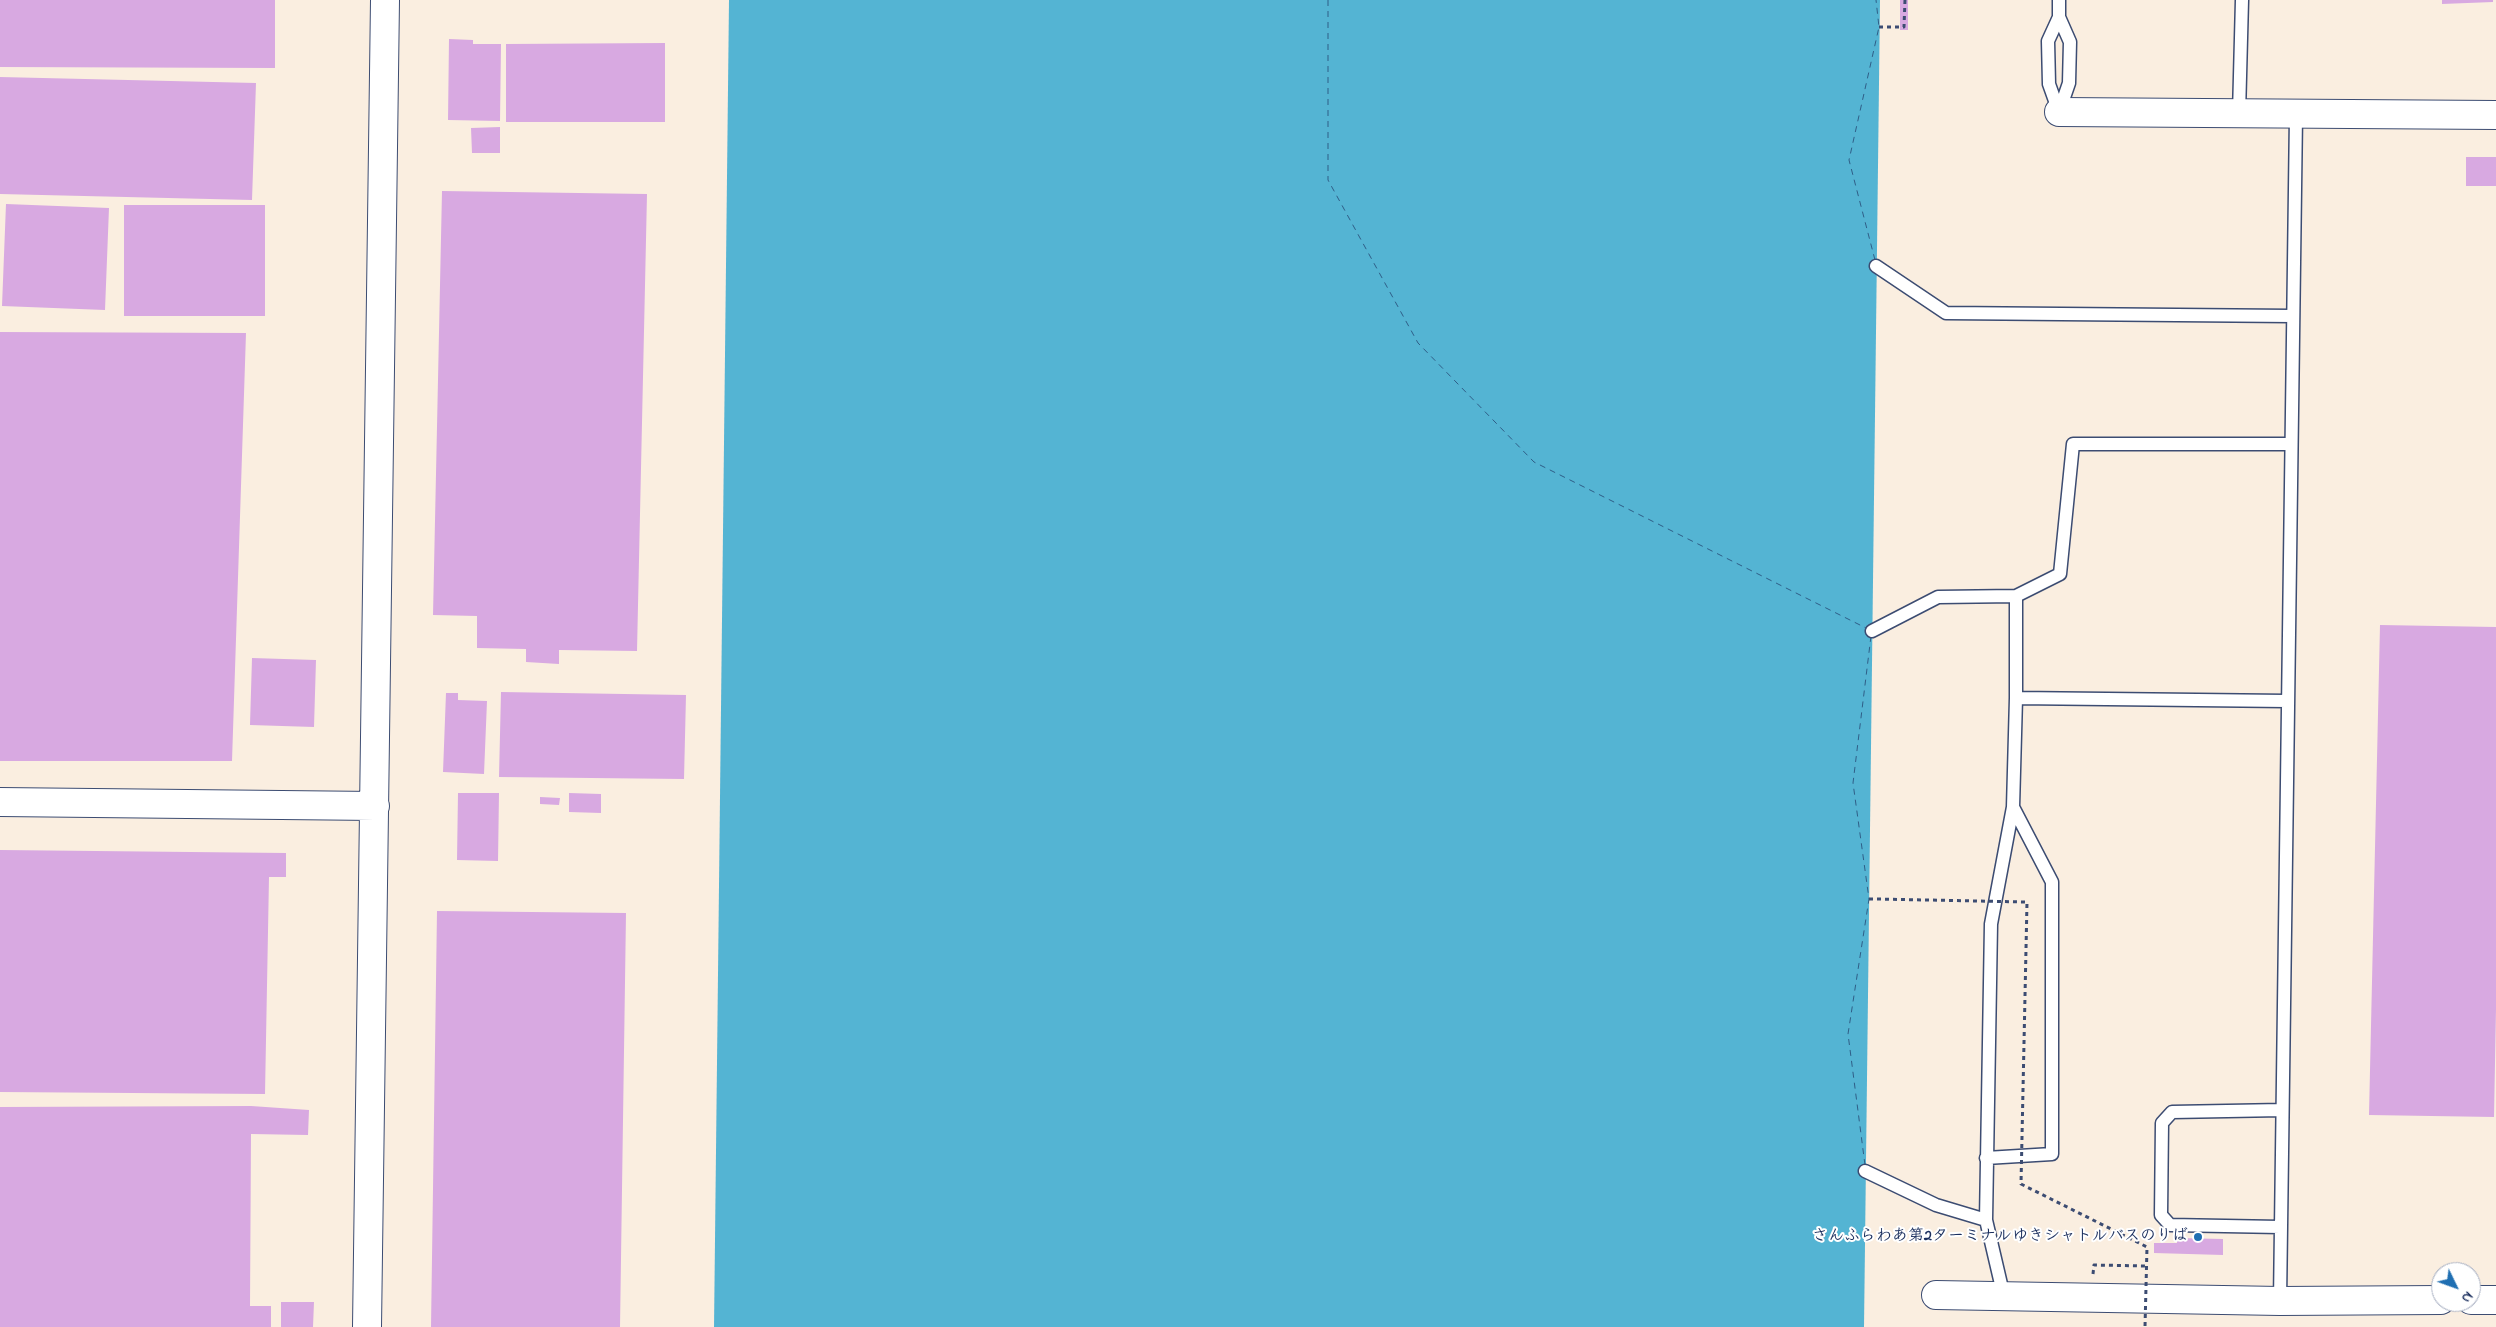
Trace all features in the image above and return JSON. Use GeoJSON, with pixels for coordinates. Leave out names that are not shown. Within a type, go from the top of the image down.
{"type":"FeatureCollection","features":[{"type":"Feature","properties":{"kind":"street"},"geometry":{"type":"LineString","coordinates":[[368,1327],[385,0]]}},
{"type":"Feature","properties":{"kind":"street"},"geometry":{"type":"LineString","coordinates":[[2059,112],[2496,115]]}},
{"type":"Feature","properties":{"kind":"street"},"geometry":{"type":"LineString","coordinates":[[0,802],[375,806]]}},
{"type":"Feature","properties":{"kind":"street"},"geometry":{"type":"LineString","coordinates":[[1936,1295],[2280,1302],[2431,1300]]}},
{"type":"Feature","properties":{"kind":"street"},"geometry":{"type":"LineString","coordinates":[[2481,1300],[2496,1300]]}},
{"type":"Feature","properties":{"kind":"lane"},"geometry":{"type":"LineString","coordinates":[[2059,112],[2049,84],[2048,41],[2059,18],[2060,0]]}},
{"type":"Feature","properties":{"kind":"lane"},"geometry":{"type":"LineString","coordinates":[[2239,114],[2242,0]]}},
{"type":"Feature","properties":{"kind":"lane"},"geometry":{"type":"LineString","coordinates":[[2059,18],[2070,42],[2069,84],[2059,112]]}},
{"type":"Feature","properties":{"kind":"lane"},"geometry":{"type":"LineString","coordinates":[[2280,1302],[2290,444],[2296,115]]}},
{"type":"Feature","properties":{"kind":"lane"},"geometry":{"type":"LineString","coordinates":[[1876,266],[1946,313],[2292,316]]}},
{"type":"Feature","properties":{"kind":"lane"},"geometry":{"type":"LineString","coordinates":[[1872,631],[1938,597],[2016,596],[2060,574],[2073,444],[2290,444]]}},
{"type":"Feature","properties":{"kind":"lane"},"geometry":{"type":"LineString","coordinates":[[2004,1297],[1986,1220],[1986,1158],[1991,924],[2013,807],[2016,596]]}},
{"type":"Feature","properties":{"kind":"lane"},"geometry":{"type":"LineString","coordinates":[[2016,698],[2287,701]]}},
{"type":"Feature","properties":{"kind":"lane"},"geometry":{"type":"LineString","coordinates":[[1986,1158],[2052,1154],[2052,882],[2013,807]]}},
{"type":"Feature","properties":{"kind":"lane"},"geometry":{"type":"LineString","coordinates":[[2280,1227],[2170,1225],[2161,1215],[2162,1123],[2172,1112],[2282,1110]]}},
{"type":"Feature","properties":{"kind":"lane"},"geometry":{"type":"LineString","coordinates":[[1865,1171],[1936,1205],[1986,1220]]}},
{"type":"Feature","properties":{"kind":"path"},"geometry":{"type":"LineString","coordinates":[[1880,27],[1904,27],[1904,0]]}},
{"type":"Feature","properties":{"kind":"path"},"geometry":{"type":"LineString","coordinates":[[1869,899],[2027,902],[2021,1184],[2147,1247],[2145,1327]]}},
{"type":"Feature","properties":{"kind":"path"},"geometry":{"type":"LineString","coordinates":[[2093,1277],[2094,1265],[2146,1266]]}},
{"type":"Feature","properties":{"kind":"water"},"geometry":{"type":"Polygon","coordinates":[[[729,0],[1880,0],[1864,1327],[714,1327],[729,0]]]}},
{"type":"Feature","properties":{"kind":"building"},"geometry":{"type":"Polygon","coordinates":[[[0,0],[275,0],[275,68],[0,67],[0,0]]]}},
{"type":"Feature","properties":{"kind":"building"},"geometry":{"type":"Polygon","coordinates":[[[1900,0],[1908,0],[1908,30],[1900,30],[1900,0]]]}},
{"type":"Feature","properties":{"kind":"building"},"geometry":{"type":"Polygon","coordinates":[[[2442,0],[2493,0],[2493,2],[2442,4],[2442,0]]]}},
{"type":"Feature","properties":{"kind":"building"},"geometry":{"type":"Polygon","coordinates":[[[449,39],[473,40],[473,44],[501,44],[500,121],[448,120],[449,39]]]}},
{"type":"Feature","properties":{"kind":"building"},"geometry":{"type":"Polygon","coordinates":[[[665,43],[665,122],[506,122],[506,44],[665,43]]]}},
{"type":"Feature","properties":{"kind":"building"},"geometry":{"type":"Polygon","coordinates":[[[0,77],[256,83],[252,200],[0,194],[0,77]]]}},
{"type":"Feature","properties":{"kind":"building"},"geometry":{"type":"Polygon","coordinates":[[[500,127],[500,153],[472,153],[471,128],[500,127]]]}},
{"type":"Feature","properties":{"kind":"building"},"geometry":{"type":"Polygon","coordinates":[[[2466,157],[2496,157],[2496,186],[2466,186],[2466,157]]]}},
{"type":"Feature","properties":{"kind":"building"},"geometry":{"type":"Polygon","coordinates":[[[442,191],[647,194],[637,651],[559,650],[559,664],[526,662],[526,649],[477,648],[477,616],[433,615],[442,191]]]}},
{"type":"Feature","properties":{"kind":"building"},"geometry":{"type":"Polygon","coordinates":[[[6,204],[109,208],[105,310],[2,306],[6,204]]]}},
{"type":"Feature","properties":{"kind":"building"},"geometry":{"type":"Polygon","coordinates":[[[124,205],[265,205],[265,316],[124,316],[124,205]]]}},
{"type":"Feature","properties":{"kind":"building"},"geometry":{"type":"Polygon","coordinates":[[[0,332],[246,333],[232,761],[0,761],[0,332]]]}},
{"type":"Feature","properties":{"kind":"building"},"geometry":{"type":"Polygon","coordinates":[[[2380,625],[2496,627],[2496,1009],[2494,1117],[2369,1115],[2380,625]]]}},
{"type":"Feature","properties":{"kind":"building"},"geometry":{"type":"Polygon","coordinates":[[[252,658],[316,660],[314,727],[250,725],[252,658]]]}},
{"type":"Feature","properties":{"kind":"building"},"geometry":{"type":"Polygon","coordinates":[[[501,692],[686,695],[684,779],[499,777],[501,692]]]}},
{"type":"Feature","properties":{"kind":"building"},"geometry":{"type":"Polygon","coordinates":[[[446,693],[458,693],[458,700],[487,701],[484,774],[443,772],[446,693]]]}},
{"type":"Feature","properties":{"kind":"building"},"geometry":{"type":"Polygon","coordinates":[[[458,793],[499,793],[498,861],[457,860],[458,793]]]}},
{"type":"Feature","properties":{"kind":"building"},"geometry":{"type":"Polygon","coordinates":[[[569,793],[601,794],[601,813],[569,812],[569,793]]]}},
{"type":"Feature","properties":{"kind":"building"},"geometry":{"type":"Polygon","coordinates":[[[540,797],[560,798],[559,805],[540,804],[540,797]]]}},
{"type":"Feature","properties":{"kind":"building"},"geometry":{"type":"Polygon","coordinates":[[[0,850],[286,853],[286,877],[269,877],[265,1094],[0,1092],[0,850]]]}},
{"type":"Feature","properties":{"kind":"building"},"geometry":{"type":"Polygon","coordinates":[[[437,911],[626,913],[620,1327],[431,1327],[437,911]]]}},
{"type":"Feature","properties":{"kind":"building"},"geometry":{"type":"Polygon","coordinates":[[[251,1106],[309,1110],[308,1135],[251,1134],[250,1306],[271,1306],[271,1327],[0,1327],[0,1107],[251,1106]]]}},
{"type":"Feature","properties":{"kind":"building"},"geometry":{"type":"Polygon","coordinates":[[[2177,1238],[2223,1239],[2223,1255],[2154,1253],[2154,1243],[2177,1243],[2177,1238]]]}},
{"type":"Feature","properties":{"kind":"building"},"geometry":{"type":"Polygon","coordinates":[[[281,1302],[314,1302],[313,1327],[281,1327],[281,1302]]]}},
{"type":"Feature","properties":{"kind":"ferry route"},"geometry":{"type":"LineString","coordinates":[[1328,0],[1328,180],[1418,343],[1534,462],[1866,628]]}},
{"type":"Feature","properties":{"kind":"ferry route"},"geometry":{"type":"LineString","coordinates":[[1875,260],[1849,160],[1879,27],[1876,0]]}},
{"type":"Feature","properties":{"kind":"ferry route"},"geometry":{"type":"LineString","coordinates":[[1865,1165],[1848,1034],[1869,899],[1853,783],[1871,636]]}},
{"type":"Feature","properties":{"kind":"place","name":"さんふらわあ第2ターミナルゆきシャトルバスのりば"},"geometry":{"type":"Point","coordinates":[2198,1237]}}]}
